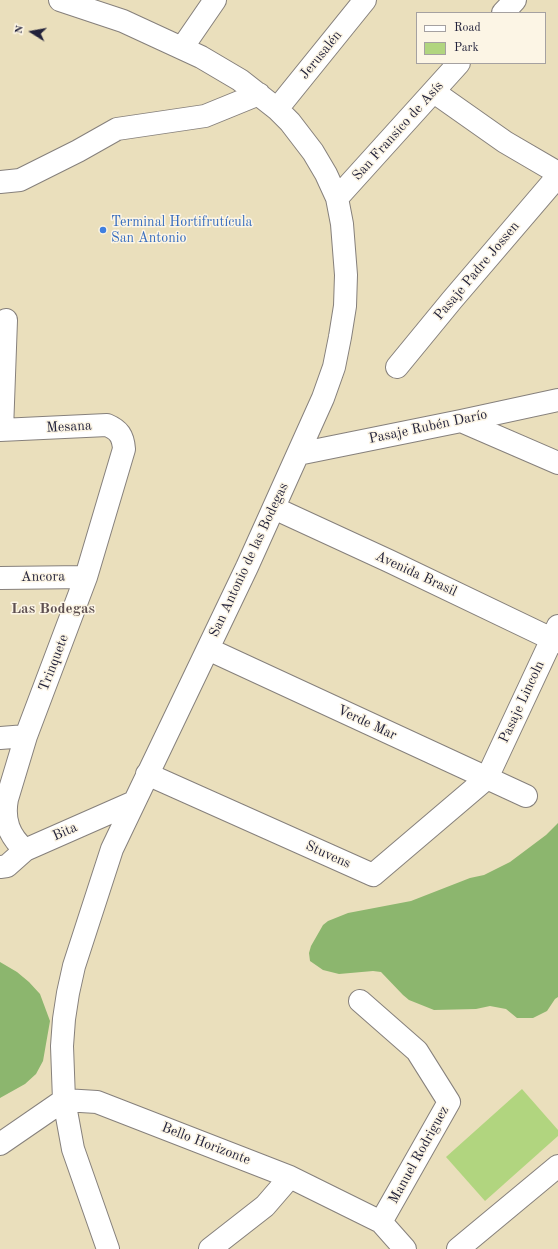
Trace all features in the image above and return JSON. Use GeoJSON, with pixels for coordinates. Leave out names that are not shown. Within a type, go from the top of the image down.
{"type":"FeatureCollection","features":[{"type":"Feature","properties":{"kind":"street","name":"San Antonio de las Bodegas"},"geometry":{"type":"LineString","coordinates":[[60,0],[123,21],[182,48],[219,68],[259,94],[277,109],[294,127],[313,152],[326,174],[336,198],[342,224],[346,275],[345,306],[340,337],[334,367],[324,398],[208,649],[112,849],[74,966],[64,1019],[62,1046],[64,1100],[73,1149],[108,1249]]}},
{"type":"Feature","properties":{"kind":"street"},"geometry":{"type":"LineString","coordinates":[[182,48],[215,0]]}},
{"type":"Feature","properties":{"kind":"street","name":"Jerusalén"},"geometry":{"type":"LineString","coordinates":[[277,109],[365,0]]}},
{"type":"Feature","properties":{"kind":"street"},"geometry":{"type":"LineString","coordinates":[[504,12],[515,0]]}},
{"type":"Feature","properties":{"kind":"street","name":"San Fransico de Asís"},"geometry":{"type":"LineString","coordinates":[[336,198],[458,64]]}},
{"type":"Feature","properties":{"kind":"street"},"geometry":{"type":"LineString","coordinates":[[434,92],[505,142],[558,173]]}},
{"type":"Feature","properties":{"kind":"street"},"geometry":{"type":"LineString","coordinates":[[0,182],[20,180],[118,129],[205,116],[259,94]]}},
{"type":"Feature","properties":{"kind":"street","name":"Pasaje Padre Jossen"},"geometry":{"type":"LineString","coordinates":[[397,367],[558,176]]}},
{"type":"Feature","properties":{"kind":"street"},"geometry":{"type":"LineString","coordinates":[[1,430],[6,320]]}},
{"type":"Feature","properties":{"kind":"street","name":"Pasaje Rubén Darío"},"geometry":{"type":"LineString","coordinates":[[298,454],[558,400]]}},
{"type":"Feature","properties":{"kind":"street"},"geometry":{"type":"LineString","coordinates":[[461,421],[558,463]]}},
{"type":"Feature","properties":{"kind":"street","name":"Mesana"},"geometry":{"type":"LineString","coordinates":[[1,430],[107,425],[116,429],[121,435],[124,441],[124,449]]}},
{"type":"Feature","properties":{"kind":"street","name":"Trinquete"},"geometry":{"type":"LineString","coordinates":[[26,850],[16,841],[8,829],[5,809],[6,799],[26,736],[86,577],[124,449]]}},
{"type":"Feature","properties":{"kind":"street","name":"Avenida Brasil"},"geometry":{"type":"LineString","coordinates":[[274,508],[556,635]]}},
{"type":"Feature","properties":{"kind":"street","name":"Ancora"},"geometry":{"type":"LineString","coordinates":[[0,578],[86,577]]}},
{"type":"Feature","properties":{"kind":"street","name":"Pasaje Lincoln"},"geometry":{"type":"LineString","coordinates":[[486,778],[556,635]]}},
{"type":"Feature","properties":{"kind":"street","name":"Verde Mar"},"geometry":{"type":"LineString","coordinates":[[208,649],[526,796]]}},
{"type":"Feature","properties":{"kind":"street"},"geometry":{"type":"LineString","coordinates":[[0,738],[26,736]]}},
{"type":"Feature","properties":{"kind":"street","name":"Stuvens"},"geometry":{"type":"LineString","coordinates":[[147,774],[373,875],[486,778]]}},
{"type":"Feature","properties":{"kind":"street","name":"Bita"},"geometry":{"type":"LineString","coordinates":[[0,867],[7,866],[26,850],[134,802]]}},
{"type":"Feature","properties":{"kind":"street","name":"Manuel Rodriguez"},"geometry":{"type":"LineString","coordinates":[[360,1001],[417,1051],[449,1102],[381,1222]]}},
{"type":"Feature","properties":{"kind":"street"},"geometry":{"type":"LineString","coordinates":[[0,1144],[64,1100]]}},
{"type":"Feature","properties":{"kind":"street","name":"Bello Horizonte"},"geometry":{"type":"LineString","coordinates":[[64,1100],[97,1102],[290,1177],[381,1222],[405,1249]]}},
{"type":"Feature","properties":{"kind":"street"},"geometry":{"type":"LineString","coordinates":[[458,1249],[558,1166]]}},
{"type":"Feature","properties":{"kind":"street"},"geometry":{"type":"LineString","coordinates":[[210,1249],[265,1206],[290,1177]]}},
{"type":"Feature","properties":{"kind":"green space"},"geometry":{"type":"Polygon","coordinates":[[[558,823],[558,997],[547,1011],[533,1018],[517,1018],[506,1009],[490,1006],[476,1009],[434,1010],[409,1000],[381,972],[373,971],[339,974],[323,970],[310,961],[309,953],[311,946],[323,925],[328,921],[348,913],[411,901],[470,878],[484,875],[510,862],[546,835],[558,823]]]}},
{"type":"Feature","properties":{"kind":"green space"},"geometry":{"type":"Polygon","coordinates":[[[0,962],[17,972],[40,994],[50,1021],[43,1061],[36,1074],[25,1084],[0,1098],[0,962]]]}},
{"type":"Feature","properties":{"kind":"green space"},"geometry":{"type":"Polygon","coordinates":[[[522,1089],[558,1130],[558,1136],[485,1201],[446,1157],[522,1089]]]}},
{"type":"Feature","properties":{"kind":"place","name":"Terminal Hortifrutícula San Antonio"},"geometry":{"type":"Point","coordinates":[103,230]}},
{"type":"Feature","properties":{"kind":"district","name":"Las Bodegas"},"geometry":{"type":"Point","coordinates":[53,609]}}]}
